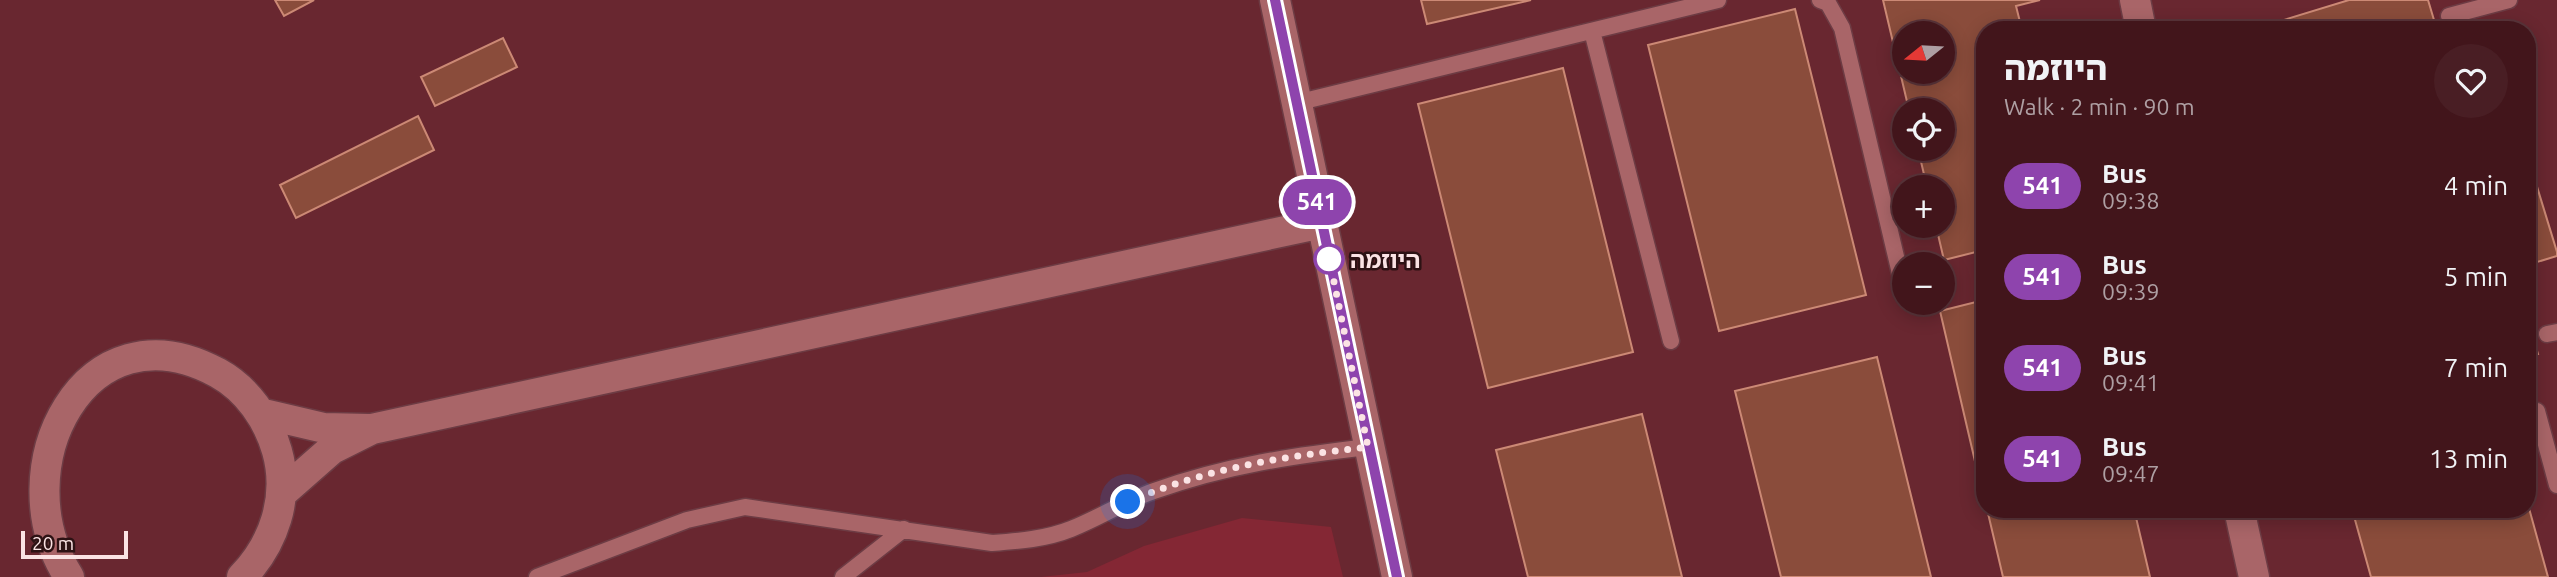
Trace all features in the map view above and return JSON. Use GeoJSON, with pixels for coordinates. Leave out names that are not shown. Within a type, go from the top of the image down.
{"type":"FeatureCollection","features":[{"type":"Feature","properties":{"kind":"street"},"geometry":{"type":"LineString","coordinates":[[1275,0],[1397,577]]}},
{"type":"Feature","properties":{"kind":"street"},"geometry":{"type":"LineString","coordinates":[[2135,0],[2139,21]]}},
{"type":"Feature","properties":{"kind":"street"},"geometry":{"type":"LineString","coordinates":[[260,413],[324,428],[372,429],[1322,223]]}},
{"type":"Feature","properties":{"kind":"street"},"geometry":{"type":"LineString","coordinates":[[69,577],[44,545],[34,523],[28,475],[40,428],[69,389],[88,374],[110,364],[134,358],[170,358],[205,366],[226,378],[260,413],[280,459],[282,493],[270,538],[242,577]]}},
{"type":"Feature","properties":{"kind":"street"},"geometry":{"type":"LineString","coordinates":[[282,493],[332,449],[372,429]]}},
{"type":"Feature","properties":{"kind":"street"},"geometry":{"type":"LineString","coordinates":[[2241,518],[2255,577]]}},
{"type":"Feature","properties":{"kind":"lane"},"geometry":{"type":"LineString","coordinates":[[1296,103],[1718,0]]}},
{"type":"Feature","properties":{"kind":"lane"},"geometry":{"type":"LineString","coordinates":[[1820,0],[1828,4],[1842,28],[1895,252]]}},
{"type":"Feature","properties":{"kind":"lane"},"geometry":{"type":"LineString","coordinates":[[2449,16],[2509,0]]}},
{"type":"Feature","properties":{"kind":"lane"},"geometry":{"type":"LineString","coordinates":[[1592,31],[1671,341]]}},
{"type":"Feature","properties":{"kind":"lane"},"geometry":{"type":"LineString","coordinates":[[2536,411],[2557,485]]}},
{"type":"Feature","properties":{"kind":"lane"},"geometry":{"type":"LineString","coordinates":[[537,577],[687,520],[745,507],[992,543],[1029,540],[1070,529],[1152,491],[1208,473],[1253,461],[1368,447]]}},
{"type":"Feature","properties":{"kind":"lane"},"geometry":{"type":"LineString","coordinates":[[843,577],[904,529]]}},
{"type":"Feature","properties":{"kind":"shaded area"},"geometry":{"type":"Polygon","coordinates":[[[0,0],[2557,0],[2557,577],[0,577],[0,0]]]}},
{"type":"Feature","properties":{"kind":"shaded area"},"geometry":{"type":"Polygon","coordinates":[[[1242,518],[1331,527],[1343,577],[1041,577],[1087,572],[1144,546],[1242,518]]]}},
{"type":"Feature","properties":{"kind":"building"},"geometry":{"type":"Polygon","coordinates":[[[275,0],[314,0],[284,16],[275,0]]]}},
{"type":"Feature","properties":{"kind":"building"},"geometry":{"type":"Polygon","coordinates":[[[1421,0],[1531,0],[1427,24],[1421,0]]]}},
{"type":"Feature","properties":{"kind":"building"},"geometry":{"type":"Polygon","coordinates":[[[1883,0],[2040,0],[2016,6],[2020,21],[1976,21],[1976,252],[1955,257],[1955,252],[1942,252],[1939,238],[1955,238],[1955,175],[1924,175],[1921,161],[1955,161],[1955,98],[1906,98],[1903,84],[1955,84],[1955,21],[1892,21],[1892,38],[1883,0]]]}},
{"type":"Feature","properties":{"kind":"building"},"geometry":{"type":"Polygon","coordinates":[[[2349,0],[2428,0],[2434,21],[2280,21],[2349,0]]]}},
{"type":"Feature","properties":{"kind":"building"},"geometry":{"type":"Polygon","coordinates":[[[1795,9],[1866,295],[1719,331],[1648,45],[1795,9]]]}},
{"type":"Feature","properties":{"kind":"building"},"geometry":{"type":"Polygon","coordinates":[[[503,38],[517,67],[435,106],[421,77],[503,38]]]}},
{"type":"Feature","properties":{"kind":"building"},"geometry":{"type":"Polygon","coordinates":[[[1563,68],[1633,352],[1488,388],[1418,104],[1563,68]]]}},
{"type":"Feature","properties":{"kind":"building"},"geometry":{"type":"Polygon","coordinates":[[[418,116],[434,150],[296,218],[280,185],[418,116]]]}},
{"type":"Feature","properties":{"kind":"building"},"geometry":{"type":"Polygon","coordinates":[[[2536,183],[2557,252],[2557,256],[2536,262],[2536,183]]]}},
{"type":"Feature","properties":{"kind":"building"},"geometry":{"type":"Polygon","coordinates":[[[1976,302],[1976,466],[1941,315],[1955,315],[1955,307],[1976,302]]]}},
{"type":"Feature","properties":{"kind":"building"},"geometry":{"type":"Polygon","coordinates":[[[1877,357],[1931,577],[1781,577],[1735,391],[1877,357]]]}},
{"type":"Feature","properties":{"kind":"building"},"geometry":{"type":"Polygon","coordinates":[[[1642,414],[1682,577],[1528,577],[1496,450],[1642,414]]]}},
{"type":"Feature","properties":{"kind":"building"},"geometry":{"type":"Polygon","coordinates":[[[1989,518],[2136,518],[2150,577],[2003,577],[1989,518]]]}},
{"type":"Feature","properties":{"kind":"building"},"geometry":{"type":"Polygon","coordinates":[[[2355,518],[2532,518],[2548,577],[2371,577],[2355,518]]]}},
{"type":"Feature","properties":{"kind":"bus line","name":"541"},"geometry":{"type":"LineString","coordinates":[[1275,0],[1397,577]]}},
{"type":"Feature","properties":{"kind":"place","name":"היוזמה"},"geometry":{"type":"Point","coordinates":[1329,259]}},
{"type":"Feature","properties":{"kind":"route"},"geometry":{"type":"LineString","coordinates":[[1128,502],[1152,491],[1253,461],[1368,447],[1327,248],[1329,259]]}}]}
